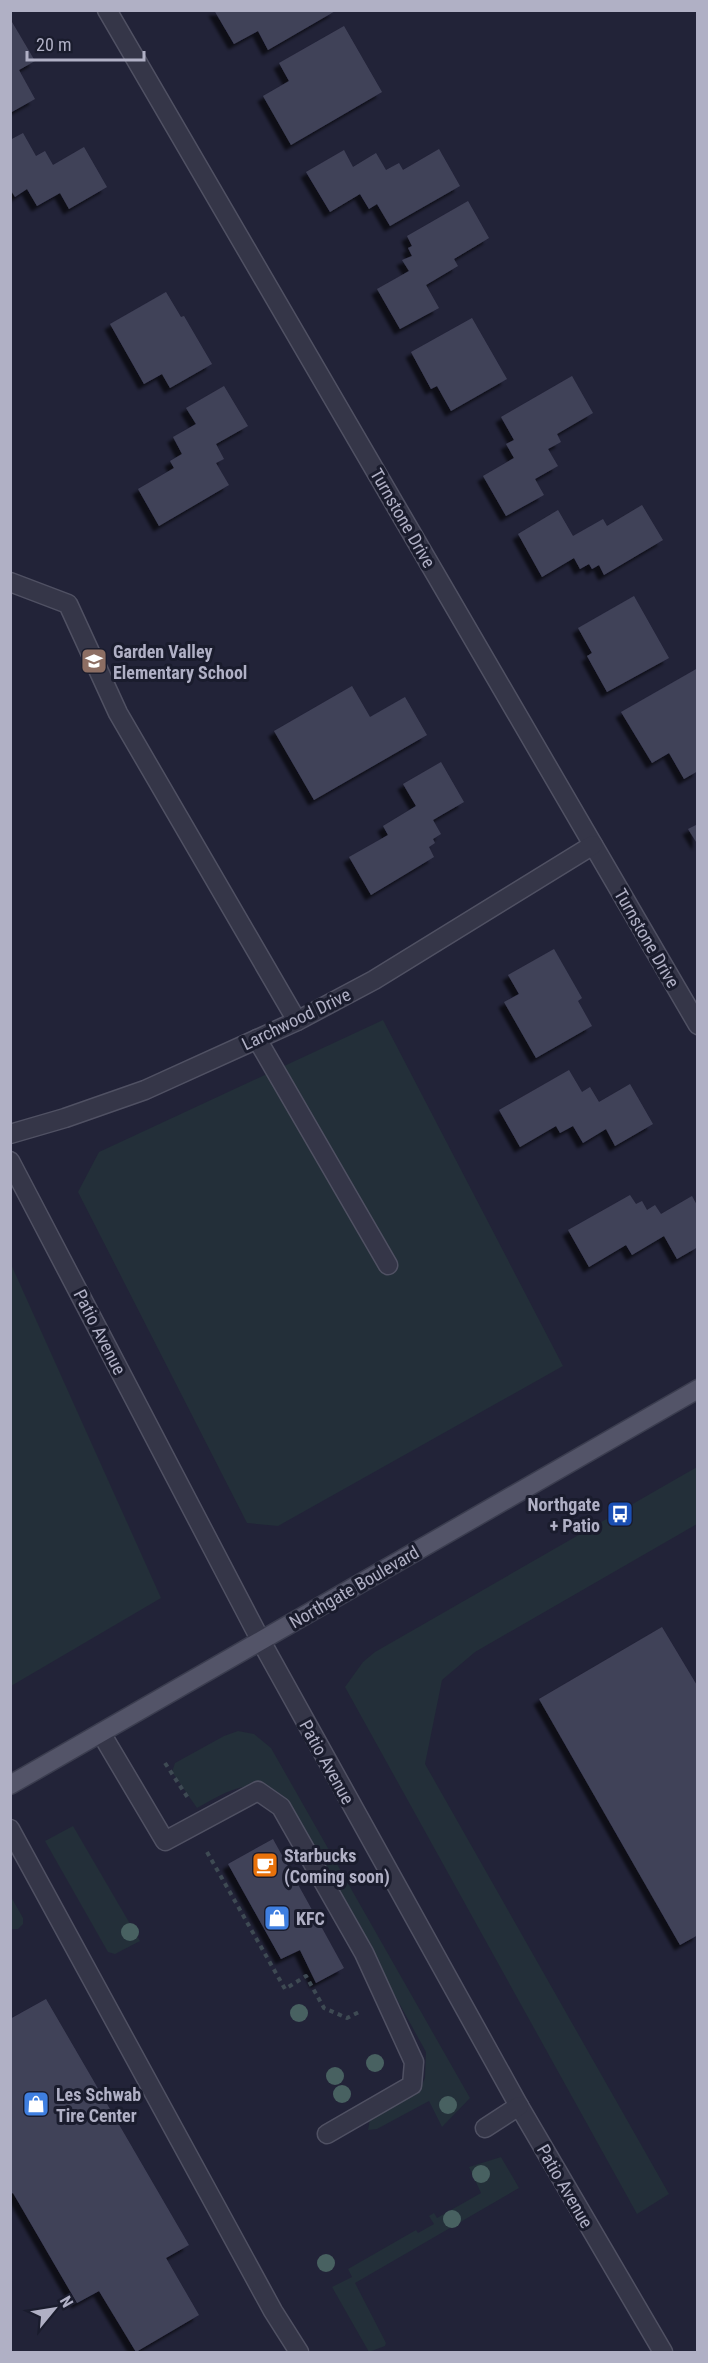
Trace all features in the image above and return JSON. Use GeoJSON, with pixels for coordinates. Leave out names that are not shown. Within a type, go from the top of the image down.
{"type":"FeatureCollection","features":[{"type":"Feature","properties":{"kind":"main road","name":"Northgate Boulevard"},"geometry":{"type":"LineString","coordinates":[[10,1785],[698,1389]]}},
{"type":"Feature","properties":{"kind":"street","name":"Turnstone Drive"},"geometry":{"type":"LineString","coordinates":[[107,10],[698,1025]]}},
{"type":"Feature","properties":{"kind":"street"},"geometry":{"type":"LineString","coordinates":[[10,582],[68,604],[118,714],[297,1021]]}},
{"type":"Feature","properties":{"kind":"street","name":"Larchwood Drive"},"geometry":{"type":"LineString","coordinates":[[10,1134],[65,1118],[145,1090],[297,1021],[374,980],[593,845]]}},
{"type":"Feature","properties":{"kind":"street"},"geometry":{"type":"LineString","coordinates":[[257,1039],[388,1265]]}},
{"type":"Feature","properties":{"kind":"street","name":"Patio Avenue"},"geometry":{"type":"LineString","coordinates":[[10,1161],[261,1641],[519,2106],[663,2352]]}},
{"type":"Feature","properties":{"kind":"street"},"geometry":{"type":"LineString","coordinates":[[101,1733],[165,1841],[258,1791],[281,1807],[363,1953],[414,2062],[412,2085],[327,2134]]}},
{"type":"Feature","properties":{"kind":"street"},"geometry":{"type":"LineString","coordinates":[[10,1829],[273,2311],[299,2352]]}},
{"type":"Feature","properties":{"kind":"street"},"geometry":{"type":"LineString","coordinates":[[484,2128],[519,2106]]}},
{"type":"Feature","properties":{"kind":"path"},"geometry":{"type":"LineString","coordinates":[[165,1762],[194,1808],[199,1838],[285,1989],[306,1976],[324,2008],[347,2018],[364,2009]]}},
{"type":"Feature","properties":{"kind":"shaded area"},"geometry":{"type":"Polygon","coordinates":[[[383,1020],[563,1366],[278,1526],[247,1523],[78,1192],[99,1152],[383,1020]]]}},
{"type":"Feature","properties":{"kind":"shaded area"},"geometry":{"type":"Polygon","coordinates":[[[10,1262],[161,1598],[11,1686],[10,1686],[10,1262]]]}},
{"type":"Feature","properties":{"kind":"shaded area"},"geometry":{"type":"Polygon","coordinates":[[[697,1467],[697,1524],[475,1652],[442,1680],[425,1764],[669,2194],[637,2214],[345,1687],[363,1662],[375,1652],[697,1467]]]}},
{"type":"Feature","properties":{"kind":"shaded area"},"geometry":{"type":"Polygon","coordinates":[[[238,1731],[254,1734],[271,1748],[470,2098],[442,2127],[429,2101],[377,2129],[368,2130],[370,2119],[418,2093],[425,2078],[426,2052],[286,1798],[263,1787],[241,1787],[197,1808],[172,1772],[175,1763],[224,1736],[238,1731]]]}},
{"type":"Feature","properties":{"kind":"shaded area"},"geometry":{"type":"Polygon","coordinates":[[[73,1826],[140,1941],[115,1954],[108,1952],[45,1841],[73,1826]]]}},
{"type":"Feature","properties":{"kind":"shaded area"},"geometry":{"type":"Polygon","coordinates":[[[10,1895],[23,1918],[23,1924],[18,1929],[11,1929],[10,1895]]]}},
{"type":"Feature","properties":{"kind":"shaded area"},"geometry":{"type":"Polygon","coordinates":[[[501,2157],[519,2188],[355,2283],[386,2343],[385,2346],[369,2352],[332,2287],[352,2277],[348,2269],[416,2230],[418,2233],[434,2224],[429,2216],[434,2213],[437,2218],[481,2193],[469,2167],[501,2157]]]}},
{"type":"Feature","properties":{"kind":"building"},"geometry":{"type":"Polygon","coordinates":[[[214,10],[337,10],[268,50],[258,31],[234,44],[214,10]]]}},
{"type":"Feature","properties":{"kind":"building"},"geometry":{"type":"Polygon","coordinates":[[[12,22],[35,61],[19,70],[35,99],[10,113],[12,22]]]}},
{"type":"Feature","properties":{"kind":"building"},"geometry":{"type":"Polygon","coordinates":[[[344,26],[382,92],[291,145],[263,96],[289,81],[279,63],[344,26]]]}},
{"type":"Feature","properties":{"kind":"building"},"geometry":{"type":"Polygon","coordinates":[[[23,133],[36,156],[45,151],[53,165],[84,147],[107,187],[69,209],[60,193],[37,206],[27,189],[15,197],[10,189],[10,140],[23,133]]]}},
{"type":"Feature","properties":{"kind":"building"},"geometry":{"type":"Polygon","coordinates":[[[439,149],[460,186],[390,226],[377,204],[369,209],[360,194],[330,212],[306,172],[344,150],[353,167],[376,153],[386,170],[399,163],[403,170],[439,149]]]}},
{"type":"Feature","properties":{"kind":"building"},"geometry":{"type":"Polygon","coordinates":[[[468,201],[489,238],[454,259],[458,266],[426,285],[439,308],[400,329],[377,289],[409,271],[402,260],[412,256],[408,248],[412,246],[407,236],[468,201]]]}},
{"type":"Feature","properties":{"kind":"building"},"geometry":{"type":"Polygon","coordinates":[[[166,292],[181,317],[184,316],[212,364],[170,388],[162,374],[144,384],[110,324],[166,292]]]}},
{"type":"Feature","properties":{"kind":"building"},"geometry":{"type":"Polygon","coordinates":[[[472,318],[507,379],[451,411],[437,386],[431,389],[411,352],[472,318]]]}},
{"type":"Feature","properties":{"kind":"building"},"geometry":{"type":"Polygon","coordinates":[[[572,376],[593,413],[557,434],[561,442],[548,449],[558,466],[535,479],[544,495],[506,516],[483,476],[514,458],[506,444],[514,440],[501,417],[572,376]]]}},
{"type":"Feature","properties":{"kind":"building"},"geometry":{"type":"Polygon","coordinates":[[[224,386],[248,426],[216,444],[224,459],[216,463],[229,485],[159,526],[138,489],[174,468],[170,461],[182,454],[173,437],[196,424],[186,408],[224,386]]]}},
{"type":"Feature","properties":{"kind":"building"},"geometry":{"type":"Polygon","coordinates":[[[642,505],[663,540],[604,575],[599,565],[592,569],[589,564],[580,569],[574,558],[542,577],[518,534],[558,510],[573,536],[603,519],[607,526],[642,505]]]}},
{"type":"Feature","properties":{"kind":"building"},"geometry":{"type":"Polygon","coordinates":[[[634,596],[669,658],[607,692],[587,656],[592,653],[578,628],[634,596]]]}},
{"type":"Feature","properties":{"kind":"building"},"geometry":{"type":"Polygon","coordinates":[[[698,668],[698,771],[684,779],[669,753],[652,763],[621,712],[698,668]]]}},
{"type":"Feature","properties":{"kind":"building"},"geometry":{"type":"Polygon","coordinates":[[[352,686],[370,717],[405,697],[427,735],[314,800],[274,731],[352,686]]]}},
{"type":"Feature","properties":{"kind":"building"},"geometry":{"type":"Polygon","coordinates":[[[441,762],[464,802],[433,820],[441,834],[433,839],[435,843],[429,847],[434,857],[371,895],[349,857],[388,835],[383,826],[416,806],[403,784],[441,762]]]}},
{"type":"Feature","properties":{"kind":"building"},"geometry":{"type":"Polygon","coordinates":[[[698,824],[698,845],[688,829],[698,824]]]}},
{"type":"Feature","properties":{"kind":"building"},"geometry":{"type":"Polygon","coordinates":[[[554,949],[582,998],[578,1001],[592,1026],[536,1058],[504,1002],[519,994],[508,975],[554,949]]]}},
{"type":"Feature","properties":{"kind":"building"},"geometry":{"type":"Polygon","coordinates":[[[569,1070],[582,1092],[590,1087],[599,1102],[630,1084],[653,1124],[615,1146],[606,1129],[583,1143],[573,1126],[560,1133],[556,1126],[520,1147],[499,1110],[569,1070]]]}},
{"type":"Feature","properties":{"kind":"building"},"geometry":{"type":"Polygon","coordinates":[[[630,1195],[636,1204],[642,1201],[647,1210],[655,1205],[661,1214],[692,1196],[698,1207],[698,1247],[677,1259],[664,1236],[632,1255],[626,1245],[589,1267],[568,1230],[630,1195]]]}},
{"type":"Feature","properties":{"kind":"building"},"geometry":{"type":"Polygon","coordinates":[[[662,1627],[698,1687],[698,1935],[680,1945],[539,1699],[662,1627]]]}},
{"type":"Feature","properties":{"kind":"building"},"geometry":{"type":"Polygon","coordinates":[[[273,1839],[344,1968],[316,1983],[300,1950],[281,1959],[228,1864],[273,1839]]]}},
{"type":"Feature","properties":{"kind":"building"},"geometry":{"type":"Polygon","coordinates":[[[46,1999],[189,2245],[166,2258],[199,2315],[136,2352],[99,2291],[77,2303],[13,2193],[10,2194],[10,2019],[46,1999]]]}},
{"type":"Feature","properties":{"kind":"place","name":"Garden Valley Elementary School"},"geometry":{"type":"Point","coordinates":[94,661]}},
{"type":"Feature","properties":{"kind":"place","name":"Northgate + Patio"},"geometry":{"type":"Point","coordinates":[620,1514]}},
{"type":"Feature","properties":{"kind":"place","name":"Starbucks (Coming soon)"},"geometry":{"type":"Point","coordinates":[265,1865]}},
{"type":"Feature","properties":{"kind":"place","name":"KFC"},"geometry":{"type":"Point","coordinates":[277,1918]}},
{"type":"Feature","properties":{"kind":"place","name":"Les Schwab Tire Center"},"geometry":{"type":"Point","coordinates":[36,2104]}}]}
